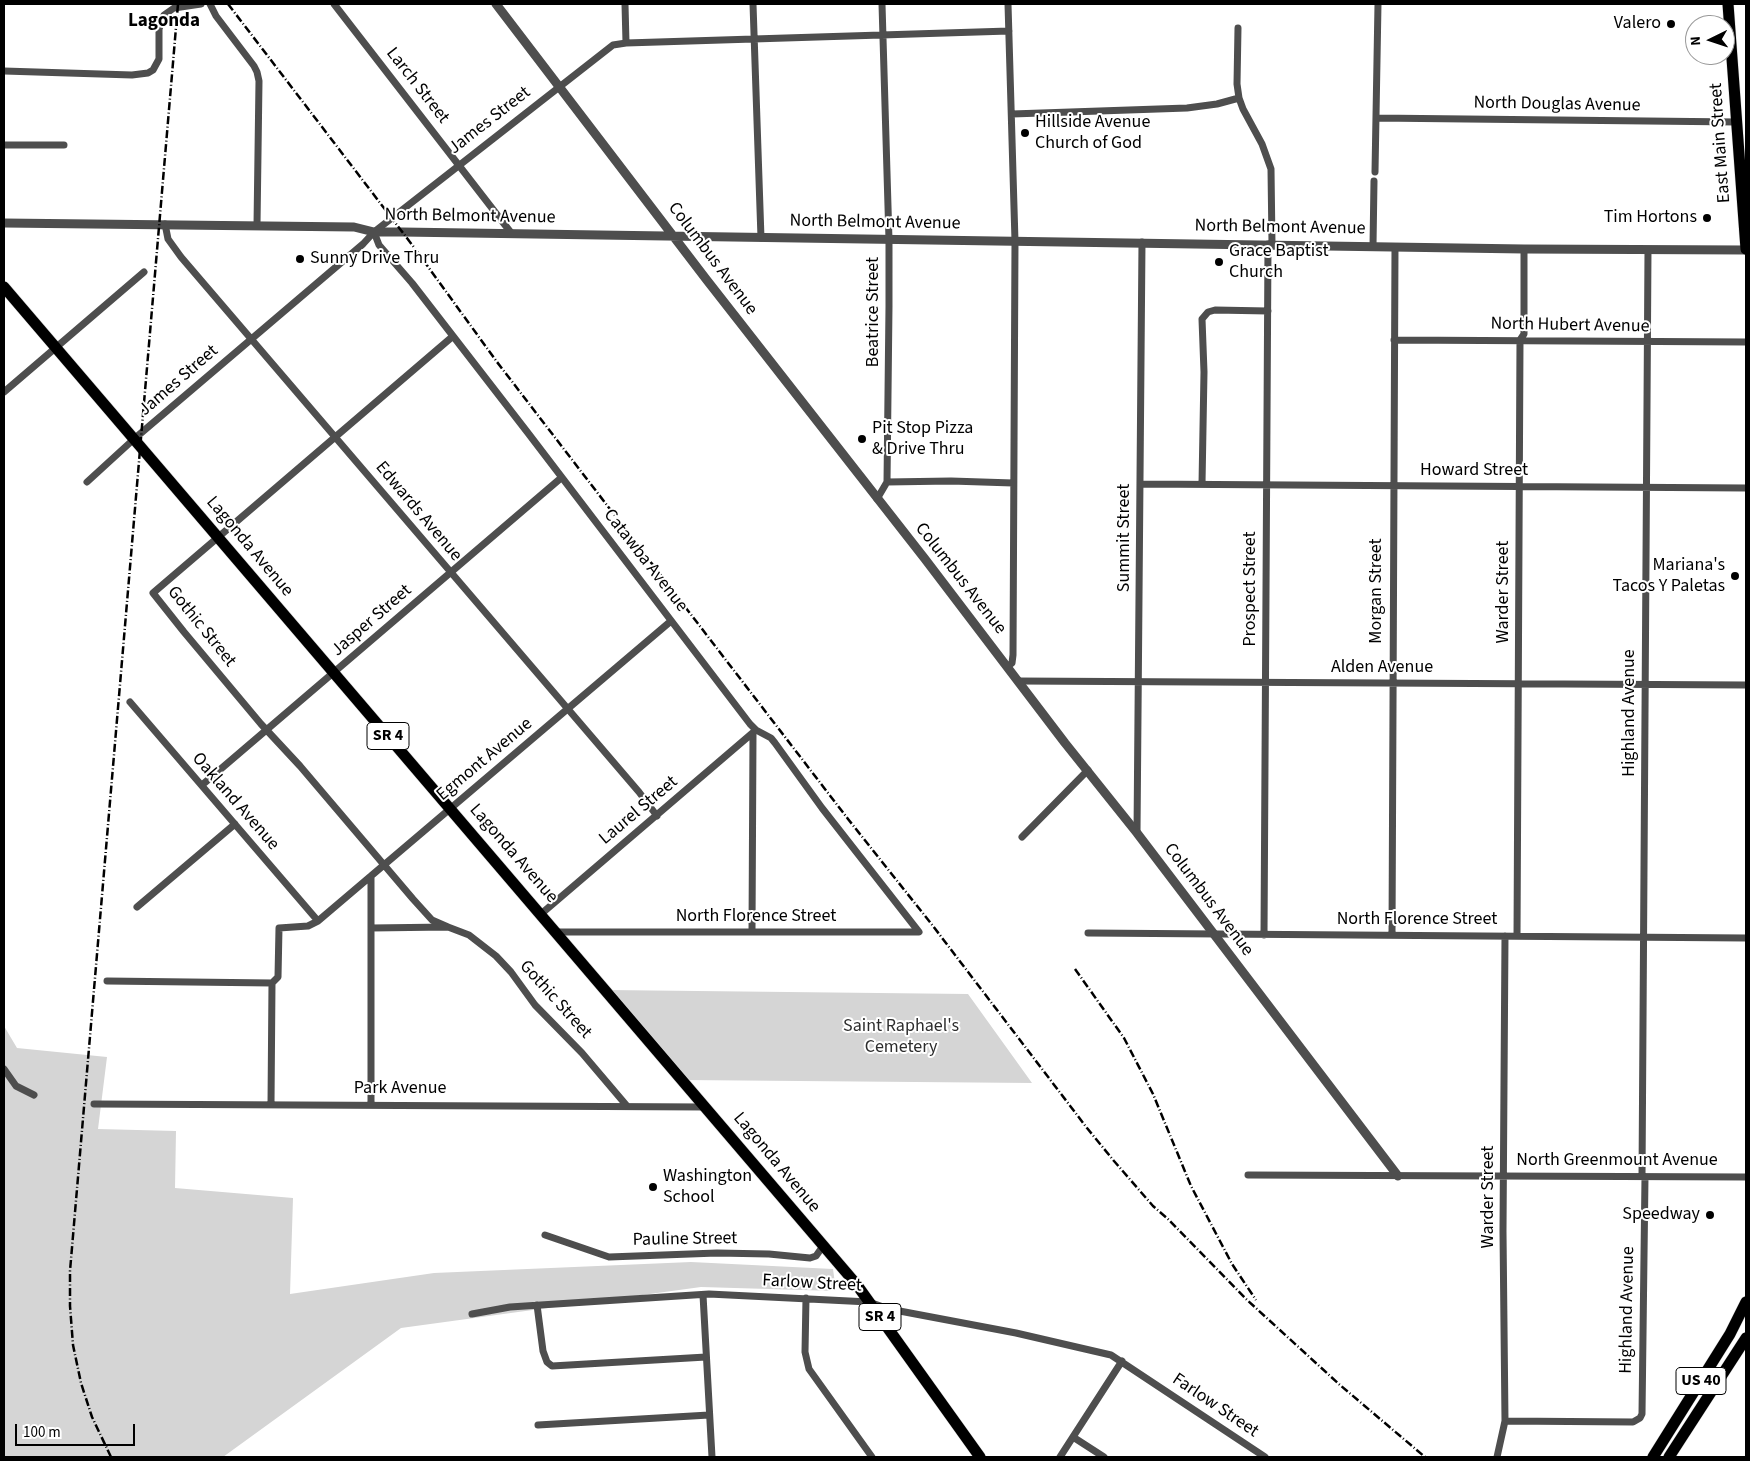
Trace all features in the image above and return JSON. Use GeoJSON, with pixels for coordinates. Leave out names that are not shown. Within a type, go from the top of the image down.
{"type":"FeatureCollection","features":[{"type":"Feature","properties":{"kind":"main road","name":"East Main Street"},"geometry":{"type":"LineString","coordinates":[[1728,4],[1746,250]]}},
{"type":"Feature","properties":{"kind":"main road","name":"Lagonda Avenue"},"geometry":{"type":"LineString","coordinates":[[4,287],[823,1246],[869,1302],[980,1457]]}},
{"type":"Feature","properties":{"kind":"main road","name":"US 40"},"geometry":{"type":"LineString","coordinates":[[1653,1457],[1730,1334],[1746,1302]]}},
{"type":"Feature","properties":{"kind":"main road","name":"US 40"},"geometry":{"type":"LineString","coordinates":[[1669,1457],[1745,1342]]}},
{"type":"Feature","properties":{"kind":"street"},"geometry":{"type":"LineString","coordinates":[[4,71],[148,73],[157,64],[160,29],[164,15],[174,8],[201,4]]}},
{"type":"Feature","properties":{"kind":"street"},"geometry":{"type":"LineString","coordinates":[[210,4],[216,16],[254,66],[259,81],[257,225]]}},
{"type":"Feature","properties":{"kind":"street","name":"Larch Street"},"geometry":{"type":"LineString","coordinates":[[334,4],[512,234]]}},
{"type":"Feature","properties":{"kind":"street","name":"Columbus Avenue"},"geometry":{"type":"LineString","coordinates":[[496,4],[1137,833],[1398,1176]]}},
{"type":"Feature","properties":{"kind":"street"},"geometry":{"type":"LineString","coordinates":[[625,4],[626,43]]}},
{"type":"Feature","properties":{"kind":"street"},"geometry":{"type":"LineString","coordinates":[[753,4],[761,238]]}},
{"type":"Feature","properties":{"kind":"street","name":"Beatrice Street"},"geometry":{"type":"LineString","coordinates":[[877,499],[887,482],[889,240],[882,4]]}},
{"type":"Feature","properties":{"kind":"street"},"geometry":{"type":"LineString","coordinates":[[1007,667],[1012,662],[1014,654],[1015,241],[1008,4]]}},
{"type":"Feature","properties":{"kind":"street"},"geometry":{"type":"LineString","coordinates":[[1375,172],[1378,4]]}},
{"type":"Feature","properties":{"kind":"street"},"geometry":{"type":"LineString","coordinates":[[1012,114],[1187,108],[1217,104],[1239,98],[1238,28]]}},
{"type":"Feature","properties":{"kind":"street","name":"James Street"},"geometry":{"type":"LineString","coordinates":[[87,482],[134,439],[374,232],[611,46],[626,43],[1009,31]]}},
{"type":"Feature","properties":{"kind":"street","name":"Prospect Street"},"geometry":{"type":"LineString","coordinates":[[1239,98],[1272,169],[1268,310],[1264,935]]}},
{"type":"Feature","properties":{"kind":"street","name":"North Douglas Avenue"},"geometry":{"type":"LineString","coordinates":[[1376,118],[1736,122]]}},
{"type":"Feature","properties":{"kind":"street"},"geometry":{"type":"LineString","coordinates":[[4,145],[64,145]]}},
{"type":"Feature","properties":{"kind":"street"},"geometry":{"type":"LineString","coordinates":[[1373,246],[1374,181]]}},
{"type":"Feature","properties":{"kind":"street","name":"North Belmont Avenue"},"geometry":{"type":"LineString","coordinates":[[4,223],[257,225],[354,227],[374,232],[889,240],[1271,243],[1524,249],[1746,250]]}},
{"type":"Feature","properties":{"kind":"street","name":"Edwards Avenue"},"geometry":{"type":"LineString","coordinates":[[165,224],[168,239],[251,339],[639,792],[657,816]]}},
{"type":"Feature","properties":{"kind":"street","name":"Catawba Avenue"},"geometry":{"type":"LineString","coordinates":[[374,232],[379,245],[412,283],[528,432],[754,731],[766,734],[775,743],[822,808],[897,904]]}},
{"type":"Feature","properties":{"kind":"street","name":"Summit Street"},"geometry":{"type":"LineString","coordinates":[[1137,833],[1142,242]]}},
{"type":"Feature","properties":{"kind":"street","name":"Morgan Street"},"geometry":{"type":"LineString","coordinates":[[1392,935],[1395,246]]}},
{"type":"Feature","properties":{"kind":"street","name":"Warder Street"},"geometry":{"type":"LineString","coordinates":[[1517,936],[1520,340],[1524,334],[1524,249]]}},
{"type":"Feature","properties":{"kind":"street","name":"Highland Avenue"},"geometry":{"type":"LineString","coordinates":[[1505,1421],[1633,1422],[1638,1420],[1642,1414],[1648,250]]}},
{"type":"Feature","properties":{"kind":"street"},"geometry":{"type":"LineString","coordinates":[[4,392],[144,272]]}},
{"type":"Feature","properties":{"kind":"street"},"geometry":{"type":"LineString","coordinates":[[1202,484],[1204,372],[1202,319],[1208,312],[1215,310],[1268,310]]}},
{"type":"Feature","properties":{"kind":"street","name":"Gothic Street"},"geometry":{"type":"LineString","coordinates":[[452,336],[217,536],[153,593],[267,730],[432,920],[469,935],[496,956],[511,972],[535,1005],[582,1053],[627,1106]]}},
{"type":"Feature","properties":{"kind":"street","name":"North Hubert Avenue"},"geometry":{"type":"LineString","coordinates":[[1394,340],[1746,342]]}},
{"type":"Feature","properties":{"kind":"street","name":"Jasper Street"},"geometry":{"type":"LineString","coordinates":[[202,786],[561,478]]}},
{"type":"Feature","properties":{"kind":"street"},"geometry":{"type":"LineString","coordinates":[[887,482],[1013,483]]}},
{"type":"Feature","properties":{"kind":"street","name":"Howard Street"},"geometry":{"type":"LineString","coordinates":[[1140,484],[1746,488]]}},
{"type":"Feature","properties":{"kind":"street","name":"Egmont Avenue"},"geometry":{"type":"LineString","coordinates":[[318,921],[671,621]]}},
{"type":"Feature","properties":{"kind":"street","name":"Alden Avenue"},"geometry":{"type":"LineString","coordinates":[[1018,681],[1746,685]]}},
{"type":"Feature","properties":{"kind":"street","name":"Oakland Avenue"},"geometry":{"type":"LineString","coordinates":[[130,702],[318,921]]}},
{"type":"Feature","properties":{"kind":"street"},"geometry":{"type":"LineString","coordinates":[[752,932],[754,731]]}},
{"type":"Feature","properties":{"kind":"street","name":"Laurel Street"},"geometry":{"type":"LineString","coordinates":[[541,914],[754,731]]}},
{"type":"Feature","properties":{"kind":"street"},"geometry":{"type":"LineString","coordinates":[[1022,837],[1088,770]]}},
{"type":"Feature","properties":{"kind":"street"},"geometry":{"type":"LineString","coordinates":[[137,907],[235,824]]}},
{"type":"Feature","properties":{"kind":"street"},"geometry":{"type":"LineString","coordinates":[[371,1104],[372,876]]}},
{"type":"Feature","properties":{"kind":"street","name":"North Florence Street"},"geometry":{"type":"LineString","coordinates":[[556,932],[919,932],[897,904]]}},
{"type":"Feature","properties":{"kind":"street"},"geometry":{"type":"LineString","coordinates":[[272,1104],[272,983],[278,977],[279,928],[308,926],[318,921]]}},
{"type":"Feature","properties":{"kind":"street","name":"Gothic Street"},"geometry":{"type":"LineString","coordinates":[[371,928],[448,927]]}},
{"type":"Feature","properties":{"kind":"street","name":"North Florence Street"},"geometry":{"type":"LineString","coordinates":[[1088,933],[1746,938]]}},
{"type":"Feature","properties":{"kind":"street","name":"Warder Street"},"geometry":{"type":"LineString","coordinates":[[1497,1457],[1505,1421],[1505,936]]}},
{"type":"Feature","properties":{"kind":"street"},"geometry":{"type":"LineString","coordinates":[[106,981],[272,983]]}},
{"type":"Feature","properties":{"kind":"street"},"geometry":{"type":"LineString","coordinates":[[4,1069],[16,1086],[34,1095]]}},
{"type":"Feature","properties":{"kind":"street","name":"Park Avenue"},"geometry":{"type":"LineString","coordinates":[[94,1104],[706,1107]]}},
{"type":"Feature","properties":{"kind":"street","name":"North Greenmount Avenue"},"geometry":{"type":"LineString","coordinates":[[1248,1175],[1746,1176]]}},
{"type":"Feature","properties":{"kind":"street","name":"Pauline Street"},"geometry":{"type":"LineString","coordinates":[[545,1236],[609,1257],[717,1253],[770,1254],[810,1258],[816,1256],[823,1246]]}},
{"type":"Feature","properties":{"kind":"street"},"geometry":{"type":"LineString","coordinates":[[703,1295],[712,1457]]}},
{"type":"Feature","properties":{"kind":"street","name":"Farlow Street"},"geometry":{"type":"LineString","coordinates":[[472,1314],[510,1307],[703,1295],[869,1302],[889,1309],[1016,1333],[1111,1355],[1265,1457]]}},
{"type":"Feature","properties":{"kind":"street"},"geometry":{"type":"LineString","coordinates":[[806,1298],[804,1352],[809,1369],[872,1457]]}},
{"type":"Feature","properties":{"kind":"street"},"geometry":{"type":"LineString","coordinates":[[537,1305],[543,1351],[547,1362],[552,1366],[706,1357]]}},
{"type":"Feature","properties":{"kind":"street"},"geometry":{"type":"LineString","coordinates":[[1060,1457],[1122,1361]]}},
{"type":"Feature","properties":{"kind":"street"},"geometry":{"type":"LineString","coordinates":[[538,1425],[709,1415]]}},
{"type":"Feature","properties":{"kind":"street"},"geometry":{"type":"LineString","coordinates":[[1073,1437],[1104,1457]]}},
{"type":"Feature","properties":{"kind":"green space","name":"Saint Raphael's Cemetery"},"geometry":{"type":"Polygon","coordinates":[[[607,990],[968,994],[1032,1083],[683,1080],[607,990]]]}},
{"type":"Feature","properties":{"kind":"green space"},"geometry":{"type":"Polygon","coordinates":[[[4,1026],[17,1048],[107,1057],[98,1129],[176,1131],[175,1188],[293,1198],[290,1294],[434,1273],[691,1262],[833,1269],[836,1291],[701,1287],[401,1328],[223,1457],[4,1457],[4,1026]]]}},
{"type":"Feature","properties":{"kind":"railway"},"geometry":{"type":"LineString","coordinates":[[111,1457],[92,1417],[81,1383],[73,1345],[70,1271],[178,4]]}},
{"type":"Feature","properties":{"kind":"railway"},"geometry":{"type":"LineString","coordinates":[[228,4],[413,246],[497,362],[848,819],[1114,1161],[1153,1206],[1246,1299],[1340,1385],[1425,1457]]}},
{"type":"Feature","properties":{"kind":"railway"},"geometry":{"type":"LineString","coordinates":[[1075,969],[1124,1038],[1153,1094],[1191,1186],[1232,1264],[1256,1300]]}},
{"type":"Feature","properties":{"kind":"place","name":"Valero"},"geometry":{"type":"Point","coordinates":[1671,24]}},
{"type":"Feature","properties":{"kind":"place","name":"Hillside Avenue Church of God"},"geometry":{"type":"Point","coordinates":[1025,133]}},
{"type":"Feature","properties":{"kind":"place","name":"Tim Hortons"},"geometry":{"type":"Point","coordinates":[1707,218]}},
{"type":"Feature","properties":{"kind":"place","name":"Sunny Drive Thru"},"geometry":{"type":"Point","coordinates":[300,259]}},
{"type":"Feature","properties":{"kind":"place","name":"Grace Baptist Church"},"geometry":{"type":"Point","coordinates":[1219,262]}},
{"type":"Feature","properties":{"kind":"place","name":"Pit Stop Pizza & Drive Thru"},"geometry":{"type":"Point","coordinates":[862,439]}},
{"type":"Feature","properties":{"kind":"place","name":"Mariana's Tacos Y Paletas"},"geometry":{"type":"Point","coordinates":[1735,576]}},
{"type":"Feature","properties":{"kind":"place","name":"Washington School"},"geometry":{"type":"Point","coordinates":[653,1187]}},
{"type":"Feature","properties":{"kind":"place","name":"Speedway"},"geometry":{"type":"Point","coordinates":[1710,1215]}},
{"type":"Feature","properties":{"kind":"district","name":"Lagonda"},"geometry":{"type":"Point","coordinates":[164,22]}}]}
